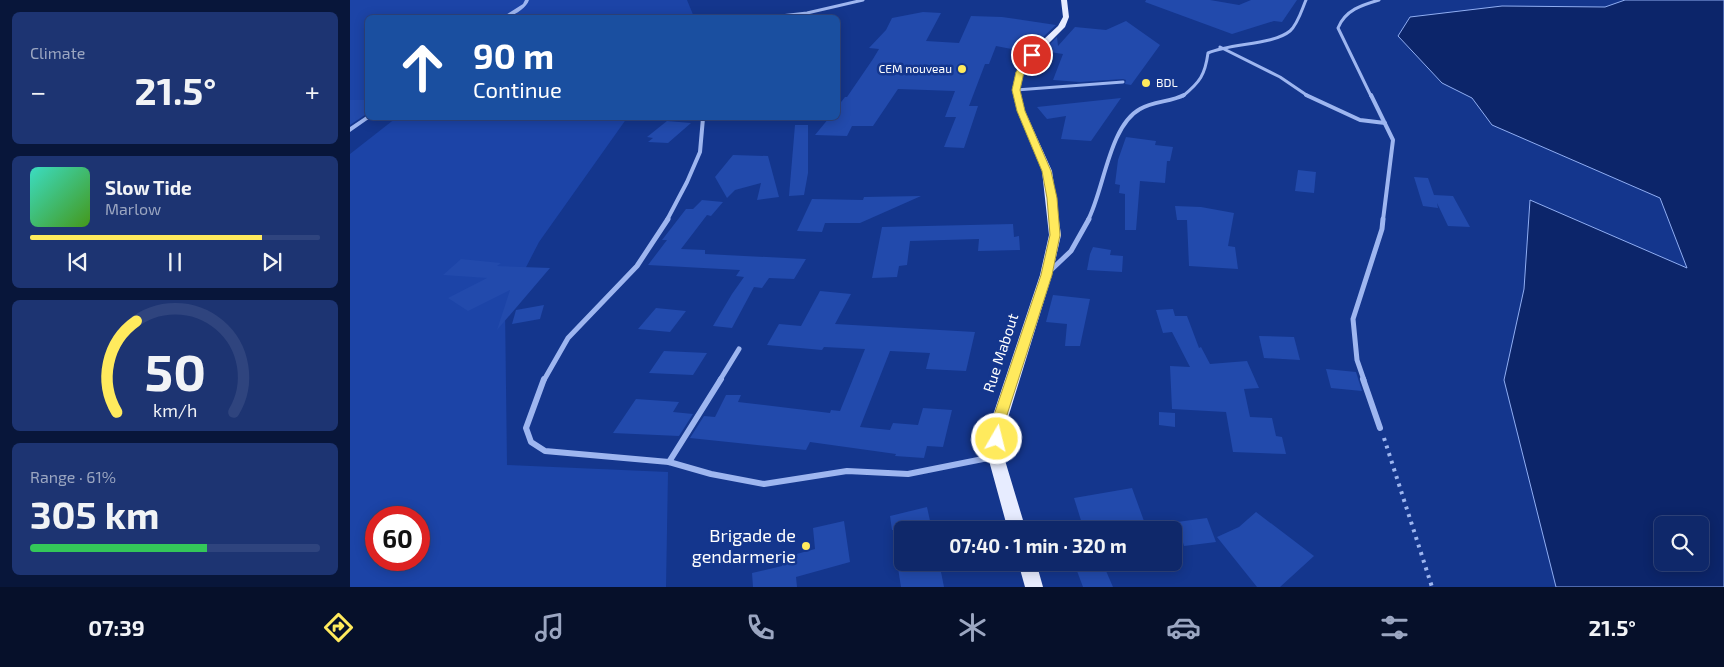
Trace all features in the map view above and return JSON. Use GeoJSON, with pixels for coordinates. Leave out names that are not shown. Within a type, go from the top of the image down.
{"type":"FeatureCollection","features":[{"type":"Feature","properties":{"kind":"main road"},"geometry":{"type":"LineString","coordinates":[[1016,90],[1020,72],[1032,55],[1061,27],[1066,17],[1064,0]]}},
{"type":"Feature","properties":{"kind":"main road","name":"Rue Mabout"},"geometry":{"type":"LineString","coordinates":[[1014,521],[996,456],[999,421],[1046,275],[1055,235],[1052,198],[1046,171],[1021,111],[1016,90]]}},
{"type":"Feature","properties":{"kind":"main road"},"geometry":{"type":"LineString","coordinates":[[1030,571],[1034,587]]}},
{"type":"Feature","properties":{"kind":"street"},"geometry":{"type":"LineString","coordinates":[[508,15],[525,5],[527,0]]}},
{"type":"Feature","properties":{"kind":"street"},"geometry":{"type":"LineString","coordinates":[[785,15],[863,0]]}},
{"type":"Feature","properties":{"kind":"street"},"geometry":{"type":"LineString","coordinates":[[1046,275],[1071,251],[1088,219],[1104,177],[1111,149],[1130,119],[1142,108],[1183,96],[1194,86],[1206,70],[1208,53],[1220,47],[1264,40],[1291,30],[1306,0]]}},
{"type":"Feature","properties":{"kind":"street"},"geometry":{"type":"LineString","coordinates":[[1379,0],[1363,4],[1345,15],[1340,21],[1338,28],[1393,140],[1382,229],[1353,319],[1357,360],[1380,428]]}},
{"type":"Feature","properties":{"kind":"street"},"geometry":{"type":"LineString","coordinates":[[1220,47],[1280,76],[1311,98],[1360,120],[1385,123]]}},
{"type":"Feature","properties":{"kind":"street"},"geometry":{"type":"LineString","coordinates":[[1016,90],[1123,82]]}},
{"type":"Feature","properties":{"kind":"street"},"geometry":{"type":"LineString","coordinates":[[350,130],[365,120]]}},
{"type":"Feature","properties":{"kind":"street"},"geometry":{"type":"LineString","coordinates":[[703,120],[700,151],[680,195],[655,238],[628,276],[597,306],[568,339],[545,375],[526,428],[530,442],[545,451],[668,462],[711,474],[764,484],[847,471],[908,474],[996,456]]}},
{"type":"Feature","properties":{"kind":"street"},"geometry":{"type":"LineString","coordinates":[[668,462],[739,349]]}},
{"type":"Feature","properties":{"kind":"path"},"geometry":{"type":"LineString","coordinates":[[1380,428],[1432,587]]}},
{"type":"Feature","properties":{"kind":"shaded area"},"geometry":{"type":"Polygon","coordinates":[[[350,0],[687,0],[693,15],[365,15],[365,101],[350,101],[350,0]]]}},
{"type":"Feature","properties":{"kind":"shaded area"},"geometry":{"type":"Polygon","coordinates":[[[1625,0],[1724,0],[1724,587],[1556,587],[1504,380],[1524,289],[1530,200],[1687,268],[1660,198],[1492,125],[1472,98],[1442,83],[1398,36],[1410,17],[1502,6],[1605,7],[1625,0]]]}},
{"type":"Feature","properties":{"kind":"shaded area"},"geometry":{"type":"Polygon","coordinates":[[[393,120],[626,120],[539,242],[505,308],[507,465],[668,472],[666,587],[350,587],[350,154],[393,120]]]}},
{"type":"Feature","properties":{"kind":"building"},"geometry":{"type":"Polygon","coordinates":[[[1146,0],[1210,0],[1239,5],[1251,0],[1297,0],[1282,22],[1274,21],[1232,34],[1145,2],[1146,0]]]}},
{"type":"Feature","properties":{"kind":"building"},"geometry":{"type":"Polygon","coordinates":[[[923,12],[941,13],[926,41],[959,43],[971,16],[1002,17],[1056,25],[1027,52],[996,46],[989,64],[985,64],[969,106],[978,106],[964,148],[944,147],[956,117],[945,117],[955,91],[898,89],[873,126],[852,126],[847,136],[815,135],[827,120],[840,120],[840,103],[847,97],[873,59],[879,49],[869,48],[886,30],[892,18],[923,12]]]}},
{"type":"Feature","properties":{"kind":"building"},"geometry":{"type":"Polygon","coordinates":[[[1126,21],[1160,45],[1131,85],[1125,84],[1126,80],[1123,79],[1080,82],[1053,80],[1063,54],[1043,51],[1057,37],[1058,46],[1075,27],[1106,30],[1126,21]]]}},
{"type":"Feature","properties":{"kind":"building"},"geometry":{"type":"Polygon","coordinates":[[[1121,98],[1091,141],[1061,139],[1066,116],[1047,119],[1037,107],[1121,98]]]}},
{"type":"Feature","properties":{"kind":"building"},"geometry":{"type":"Polygon","coordinates":[[[350,100],[365,100],[365,115],[350,125],[350,100]]]}},
{"type":"Feature","properties":{"kind":"building"},"geometry":{"type":"Polygon","coordinates":[[[667,121],[691,123],[668,143],[648,142],[653,138],[647,137],[667,121]]]}},
{"type":"Feature","properties":{"kind":"building"},"geometry":{"type":"Polygon","coordinates":[[[795,125],[808,125],[808,173],[804,195],[789,196],[795,125]]]}},
{"type":"Feature","properties":{"kind":"building"},"geometry":{"type":"Polygon","coordinates":[[[1126,137],[1156,141],[1155,145],[1173,147],[1170,161],[1167,161],[1165,183],[1140,181],[1136,230],[1125,230],[1125,194],[1119,193],[1120,185],[1115,184],[1118,160],[1126,137]]]}},
{"type":"Feature","properties":{"kind":"building"},"geometry":{"type":"Polygon","coordinates":[[[733,155],[768,156],[779,197],[757,200],[761,183],[735,190],[727,198],[715,177],[733,155]]]}},
{"type":"Feature","properties":{"kind":"building"},"geometry":{"type":"Polygon","coordinates":[[[1298,170],[1316,172],[1314,193],[1295,191],[1298,170]]]}},
{"type":"Feature","properties":{"kind":"building"},"geometry":{"type":"Polygon","coordinates":[[[1414,177],[1428,178],[1434,195],[1453,196],[1470,227],[1448,226],[1437,203],[1438,208],[1423,206],[1414,177]]]}},
{"type":"Feature","properties":{"kind":"building"},"geometry":{"type":"Polygon","coordinates":[[[921,196],[860,223],[825,223],[822,232],[797,231],[812,199],[863,200],[864,197],[921,196]]]}},
{"type":"Feature","properties":{"kind":"building"},"geometry":{"type":"Polygon","coordinates":[[[702,200],[723,202],[711,216],[707,215],[681,249],[705,250],[705,254],[806,259],[794,279],[769,278],[762,288],[754,287],[732,328],[713,326],[744,277],[736,276],[740,270],[648,265],[667,240],[662,240],[686,209],[693,209],[702,200]]]}},
{"type":"Feature","properties":{"kind":"building"},"geometry":{"type":"Polygon","coordinates":[[[1175,206],[1201,207],[1234,213],[1228,246],[1235,247],[1238,269],[1189,266],[1187,220],[1177,220],[1175,206]]]}},
{"type":"Feature","properties":{"kind":"building"},"geometry":{"type":"Polygon","coordinates":[[[1013,224],[1014,237],[1019,236],[1020,250],[978,251],[979,239],[910,241],[907,265],[899,266],[897,277],[872,278],[882,227],[1013,224]]]}},
{"type":"Feature","properties":{"kind":"building"},"geometry":{"type":"Polygon","coordinates":[[[1093,247],[1111,250],[1110,255],[1123,256],[1122,272],[1087,270],[1093,247]]]}},
{"type":"Feature","properties":{"kind":"building"},"geometry":{"type":"Polygon","coordinates":[[[461,259],[501,263],[497,266],[550,268],[497,330],[510,290],[468,311],[448,298],[487,278],[443,275],[461,259]]]}},
{"type":"Feature","properties":{"kind":"building"},"geometry":{"type":"Polygon","coordinates":[[[820,291],[851,294],[835,324],[975,332],[966,371],[926,369],[930,353],[890,351],[860,427],[890,430],[893,423],[918,425],[923,408],[952,410],[943,447],[927,446],[924,458],[895,456],[896,454],[810,442],[806,450],[690,438],[704,416],[715,417],[726,395],[741,395],[738,402],[830,413],[831,410],[840,411],[865,349],[824,347],[822,350],[767,345],[779,324],[801,326],[820,291]]]}},
{"type":"Feature","properties":{"kind":"building"},"geometry":{"type":"Polygon","coordinates":[[[1053,295],[1090,299],[1080,346],[1065,346],[1067,324],[1046,322],[1053,295]]]}},
{"type":"Feature","properties":{"kind":"building"},"geometry":{"type":"Polygon","coordinates":[[[544,305],[540,319],[512,324],[516,310],[544,305]]]}},
{"type":"Feature","properties":{"kind":"building"},"geometry":{"type":"Polygon","coordinates":[[[656,308],[686,311],[670,332],[638,329],[656,308]]]}},
{"type":"Feature","properties":{"kind":"building"},"geometry":{"type":"Polygon","coordinates":[[[1173,309],[1175,316],[1187,316],[1199,348],[1201,347],[1210,364],[1247,361],[1259,388],[1244,389],[1250,417],[1272,418],[1276,436],[1282,437],[1286,454],[1233,452],[1226,412],[1172,409],[1170,366],[1190,367],[1172,332],[1163,333],[1156,310],[1173,309]]]}},
{"type":"Feature","properties":{"kind":"building"},"geometry":{"type":"Polygon","coordinates":[[[1259,336],[1294,337],[1300,360],[1264,358],[1259,336]]]}},
{"type":"Feature","properties":{"kind":"building"},"geometry":{"type":"Polygon","coordinates":[[[664,351],[707,353],[693,375],[649,373],[664,351]]]}},
{"type":"Feature","properties":{"kind":"building"},"geometry":{"type":"Polygon","coordinates":[[[1326,369],[1356,372],[1362,391],[1331,388],[1326,369]]]}},
{"type":"Feature","properties":{"kind":"building"},"geometry":{"type":"Polygon","coordinates":[[[636,399],[679,402],[673,412],[693,414],[679,436],[613,433],[636,399]]]}},
{"type":"Feature","properties":{"kind":"building"},"geometry":{"type":"Polygon","coordinates":[[[1159,412],[1175,413],[1175,427],[1159,425],[1159,412]]]}},
{"type":"Feature","properties":{"kind":"building"},"geometry":{"type":"Polygon","coordinates":[[[1132,488],[1144,521],[1081,521],[1074,498],[1132,488]]]}},
{"type":"Feature","properties":{"kind":"building"},"geometry":{"type":"Polygon","coordinates":[[[927,507],[930,521],[894,521],[894,530],[892,530],[890,516],[927,507]]]}},
{"type":"Feature","properties":{"kind":"building"},"geometry":{"type":"Polygon","coordinates":[[[1256,512],[1314,556],[1280,587],[1257,587],[1217,537],[1239,527],[1256,512]]]}},
{"type":"Feature","properties":{"kind":"building"},"geometry":{"type":"Polygon","coordinates":[[[1207,518],[1216,542],[1184,546],[1182,521],[1207,518]]]}},
{"type":"Feature","properties":{"kind":"building"},"geometry":{"type":"Polygon","coordinates":[[[844,521],[850,562],[796,577],[797,587],[753,587],[752,573],[782,566],[782,558],[815,549],[813,528],[844,521]]]}},
{"type":"Feature","properties":{"kind":"building"},"geometry":{"type":"Polygon","coordinates":[[[898,571],[941,571],[944,587],[901,587],[898,571]]]}},
{"type":"Feature","properties":{"kind":"building"},"geometry":{"type":"Polygon","coordinates":[[[1077,571],[1106,571],[1113,587],[1083,587],[1077,571]]]}},
{"type":"Feature","properties":{"kind":"place","name":"CEM nouveau"},"geometry":{"type":"Point","coordinates":[962,69]}},
{"type":"Feature","properties":{"kind":"place","name":"BDL"},"geometry":{"type":"Point","coordinates":[1146,83]}},
{"type":"Feature","properties":{"kind":"place","name":"Brigade de gendarmerie"},"geometry":{"type":"Point","coordinates":[806,546]}},
{"type":"Feature","properties":{"kind":"route"},"geometry":{"type":"LineString","coordinates":[[997,439],[999,421],[1046,275],[1055,235],[1052,198],[1046,171],[1021,111],[1016,90],[1020,72],[1032,55]]}}]}
